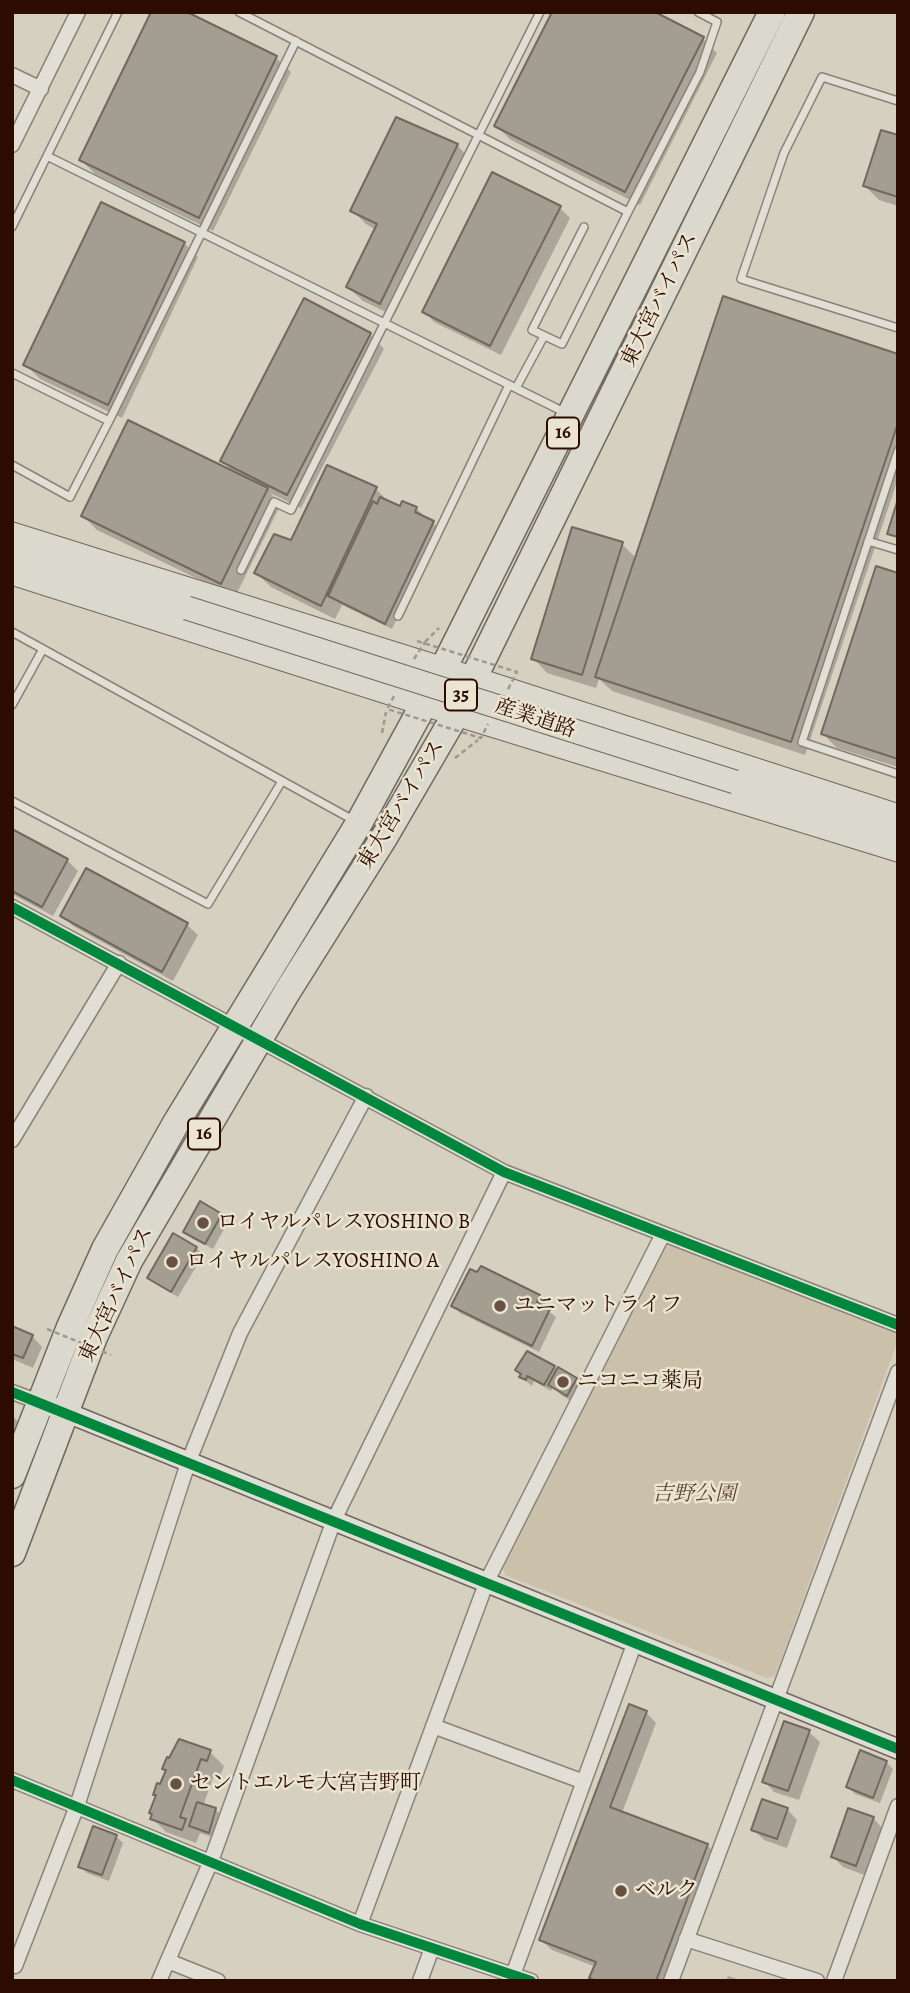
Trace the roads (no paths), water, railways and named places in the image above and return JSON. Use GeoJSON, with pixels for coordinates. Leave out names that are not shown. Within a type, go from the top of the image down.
{"type":"FeatureCollection","features":[{"type":"Feature","properties":{"kind":"highway","name":"東大宮バイパス"},"geometry":{"type":"LineString","coordinates":[[12,1475],[69,1327],[105,1249],[235,1026],[359,823],[443,669],[772,12]]}},
{"type":"Feature","properties":{"kind":"highway","name":"東大宮バイパス"},"geometry":{"type":"LineString","coordinates":[[12,1553],[94,1337],[130,1261],[259,1039],[385,836],[475,679],[802,12]]}},
{"type":"Feature","properties":{"kind":"main road","name":"35"},"geometry":{"type":"LineString","coordinates":[[12,534],[475,679],[898,816]]}},
{"type":"Feature","properties":{"kind":"main road","name":"産業道路"},"geometry":{"type":"LineString","coordinates":[[12,554],[898,833]]}},
{"type":"Feature","properties":{"kind":"main road","name":"35"},"geometry":{"type":"LineString","coordinates":[[12,573],[456,714],[898,849]]}},
{"type":"Feature","properties":{"kind":"street"},"geometry":{"type":"LineString","coordinates":[[12,145],[78,12]]}},
{"type":"Feature","properties":{"kind":"street"},"geometry":{"type":"LineString","coordinates":[[12,75],[41,89]]}},
{"type":"Feature","properties":{"kind":"street"},"geometry":{"type":"LineString","coordinates":[[12,907],[504,1172],[898,1325]]}},
{"type":"Feature","properties":{"kind":"street"},"geometry":{"type":"LineString","coordinates":[[12,1140],[119,964]]}},
{"type":"Feature","properties":{"kind":"street"},"geometry":{"type":"LineString","coordinates":[[15,1966],[77,1806],[188,1463],[240,1333],[366,1096]]}},
{"type":"Feature","properties":{"kind":"street"},"geometry":{"type":"LineString","coordinates":[[159,1981],[211,1861],[334,1520],[504,1172]]}},
{"type":"Feature","properties":{"kind":"street"},"geometry":{"type":"LineString","coordinates":[[360,1924],[487,1581],[663,1234]]}},
{"type":"Feature","properties":{"kind":"street"},"geometry":{"type":"LineString","coordinates":[[671,1981],[898,1372]]}},
{"type":"Feature","properties":{"kind":"street"},"geometry":{"type":"LineString","coordinates":[[12,1392],[487,1581],[898,1749]]}},
{"type":"Feature","properties":{"kind":"street"},"geometry":{"type":"LineString","coordinates":[[513,1975],[635,1642]]}},
{"type":"Feature","properties":{"kind":"street"},"geometry":{"type":"LineString","coordinates":[[433,1726],[583,1782]]}},
{"type":"Feature","properties":{"kind":"street"},"geometry":{"type":"LineString","coordinates":[[12,1780],[360,1924],[531,1981]]}},
{"type":"Feature","properties":{"kind":"street"},"geometry":{"type":"LineString","coordinates":[[834,1981],[898,1806]]}},
{"type":"Feature","properties":{"kind":"street"},"geometry":{"type":"LineString","coordinates":[[685,1939],[817,1981]]}},
{"type":"Feature","properties":{"kind":"street"},"geometry":{"type":"LineString","coordinates":[[420,1981],[432,1948]]}},
{"type":"Feature","properties":{"kind":"street"},"geometry":{"type":"LineString","coordinates":[[168,1961],[218,1981]]}},
{"type":"Feature","properties":{"kind":"lane"},"geometry":{"type":"LineString","coordinates":[[12,227],[118,12]]}},
{"type":"Feature","properties":{"kind":"lane"},"geometry":{"type":"LineString","coordinates":[[239,12],[628,212]]}},
{"type":"Feature","properties":{"kind":"lane"},"geometry":{"type":"LineString","coordinates":[[242,570],[274,502],[291,510],[540,12]]}},
{"type":"Feature","properties":{"kind":"lane"},"geometry":{"type":"LineString","coordinates":[[584,227],[532,330],[562,344],[700,72],[717,22],[698,12]]}},
{"type":"Feature","properties":{"kind":"lane"},"geometry":{"type":"LineString","coordinates":[[12,465],[70,497],[296,41]]}},
{"type":"Feature","properties":{"kind":"lane"},"geometry":{"type":"LineString","coordinates":[[898,101],[822,77],[784,153],[741,279],[898,328]]}},
{"type":"Feature","properties":{"kind":"lane"},"geometry":{"type":"LineString","coordinates":[[47,156],[571,416]]}},
{"type":"Feature","properties":{"kind":"lane"},"geometry":{"type":"LineString","coordinates":[[398,616],[513,387],[544,336]]}},
{"type":"Feature","properties":{"kind":"lane"},"geometry":{"type":"LineString","coordinates":[[12,373],[109,421]]}},
{"type":"Feature","properties":{"kind":"lane"},"geometry":{"type":"LineString","coordinates":[[898,451],[803,742],[898,774]]}},
{"type":"Feature","properties":{"kind":"lane"},"geometry":{"type":"LineString","coordinates":[[869,541],[898,550]]}},
{"type":"Feature","properties":{"kind":"lane"},"geometry":{"type":"LineString","coordinates":[[12,632],[359,823]]}},
{"type":"Feature","properties":{"kind":"lane"},"geometry":{"type":"LineString","coordinates":[[12,705],[43,649]]}},
{"type":"Feature","properties":{"kind":"lane"},"geometry":{"type":"LineString","coordinates":[[12,801],[208,904],[282,781]]}},
{"type":"Feature","properties":{"kind":"place","name":"ロイヤルパレスYOSHINO B"},"geometry":{"type":"Point","coordinates":[203,1223]}},
{"type":"Feature","properties":{"kind":"place","name":"ロイヤルパレスYOSHINO A"},"geometry":{"type":"Point","coordinates":[172,1262]}},
{"type":"Feature","properties":{"kind":"place","name":"ユニマットライフ"},"geometry":{"type":"Point","coordinates":[500,1306]}},
{"type":"Feature","properties":{"kind":"place","name":"ニコニコ薬局"},"geometry":{"type":"Point","coordinates":[563,1382]}},
{"type":"Feature","properties":{"kind":"place","name":"セントエルモ大宮吉野町"},"geometry":{"type":"Point","coordinates":[176,1784]}},
{"type":"Feature","properties":{"kind":"place","name":"ベルク"},"geometry":{"type":"Point","coordinates":[621,1891]}},
{"type":"Feature","properties":{"kind":"park label","name":"吉野公園"},"geometry":{"type":"Point","coordinates":[694,1495]}}]}
